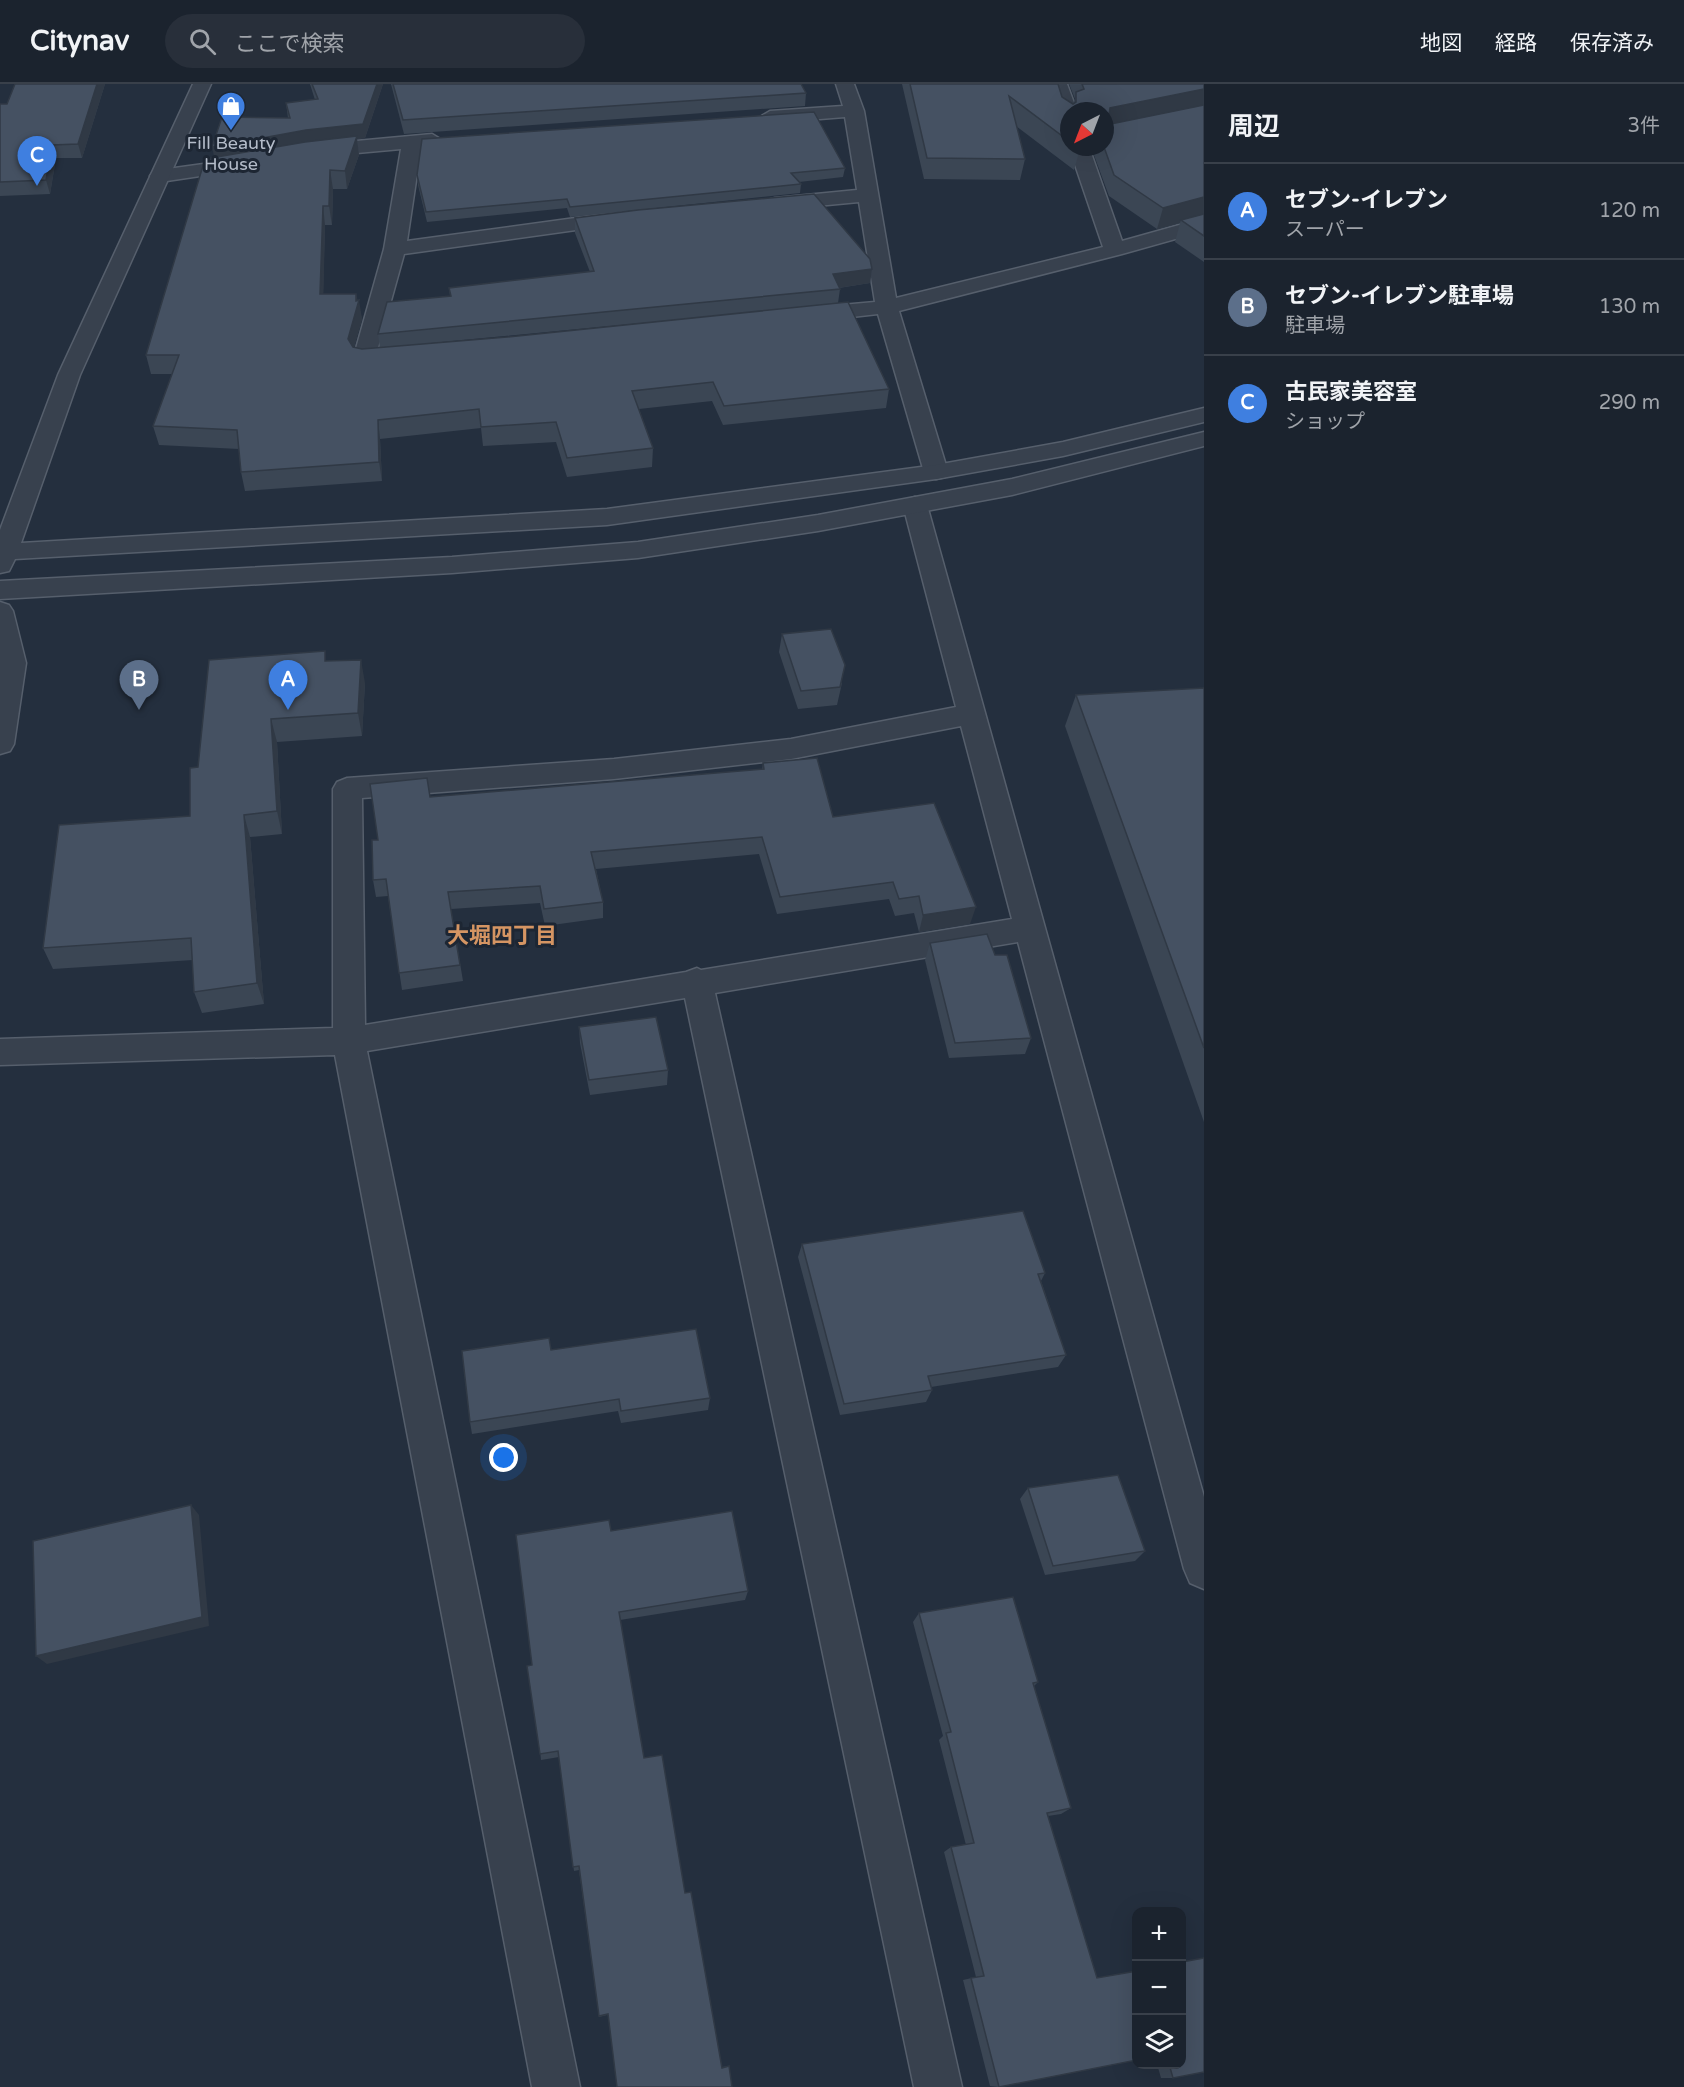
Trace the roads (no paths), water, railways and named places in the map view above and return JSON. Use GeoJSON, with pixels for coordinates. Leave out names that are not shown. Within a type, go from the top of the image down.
{"type":"FeatureCollection","features":[{"type":"Feature","properties":{"kind":"street"},"geometry":{"type":"LineString","coordinates":[[202,84],[69,375],[1,556],[607,517],[761,498],[936,472],[1063,449],[1204,414]]}},
{"type":"Feature","properties":{"kind":"street"},"geometry":{"type":"LineString","coordinates":[[845,84],[854,111],[887,307],[936,472]]}},
{"type":"Feature","properties":{"kind":"street"},"geometry":{"type":"LineString","coordinates":[[1058,84],[1064,102]]}},
{"type":"Feature","properties":{"kind":"street"},"geometry":{"type":"LineString","coordinates":[[746,118],[854,111]]}},
{"type":"Feature","properties":{"kind":"street"},"geometry":{"type":"LineString","coordinates":[[297,154],[448,139]]}},
{"type":"Feature","properties":{"kind":"street"},"geometry":{"type":"LineString","coordinates":[[412,141],[395,249],[364,360],[419,355]]}},
{"type":"Feature","properties":{"kind":"street"},"geometry":{"type":"LineString","coordinates":[[1082,156],[1115,250]]}},
{"type":"Feature","properties":{"kind":"street"},"geometry":{"type":"LineString","coordinates":[[160,176],[262,161]]}},
{"type":"Feature","properties":{"kind":"street"},"geometry":{"type":"LineString","coordinates":[[753,206],[868,195]]}},
{"type":"Feature","properties":{"kind":"street"},"geometry":{"type":"LineString","coordinates":[[395,249],[637,216]]}},
{"type":"Feature","properties":{"kind":"street"},"geometry":{"type":"LineString","coordinates":[[785,318],[887,307],[1115,250],[1204,224]]}},
{"type":"Feature","properties":{"kind":"street"},"geometry":{"type":"LineString","coordinates":[[0,590],[452,565],[638,550],[818,523],[1012,487],[1204,439]]}},
{"type":"Feature","properties":{"kind":"street"},"geometry":{"type":"LineString","coordinates":[[915,505],[1204,1569]]}},
{"type":"Feature","properties":{"kind":"street"},"geometry":{"type":"LineString","coordinates":[[0,611],[13,663],[0,744]]}},
{"type":"Feature","properties":{"kind":"street"},"geometry":{"type":"LineString","coordinates":[[556,2087],[349,1041],[347,789],[614,769],[791,749],[972,714]]}},
{"type":"Feature","properties":{"kind":"street"},"geometry":{"type":"LineString","coordinates":[[0,1052],[349,1041],[697,981],[1030,928]]}},
{"type":"Feature","properties":{"kind":"street"},"geometry":{"type":"LineString","coordinates":[[697,981],[938,2087]]}},
{"type":"Feature","properties":{"kind":"place","name":"Fill Beauty House"},"geometry":{"type":"Point","coordinates":[231,132]}},
{"type":"Feature","properties":{"kind":"place","name":"古民家美容室"},"geometry":{"type":"Point","coordinates":[37,186]}},
{"type":"Feature","properties":{"kind":"place","name":"セブン-イレブン駐車場"},"geometry":{"type":"Point","coordinates":[139,710]}},
{"type":"Feature","properties":{"kind":"place","name":"セブン-イレブン"},"geometry":{"type":"Point","coordinates":[288,710]}},
{"type":"Feature","properties":{"kind":"district","name":"大堀四丁目"},"geometry":{"type":"Point","coordinates":[502,935]}}]}
